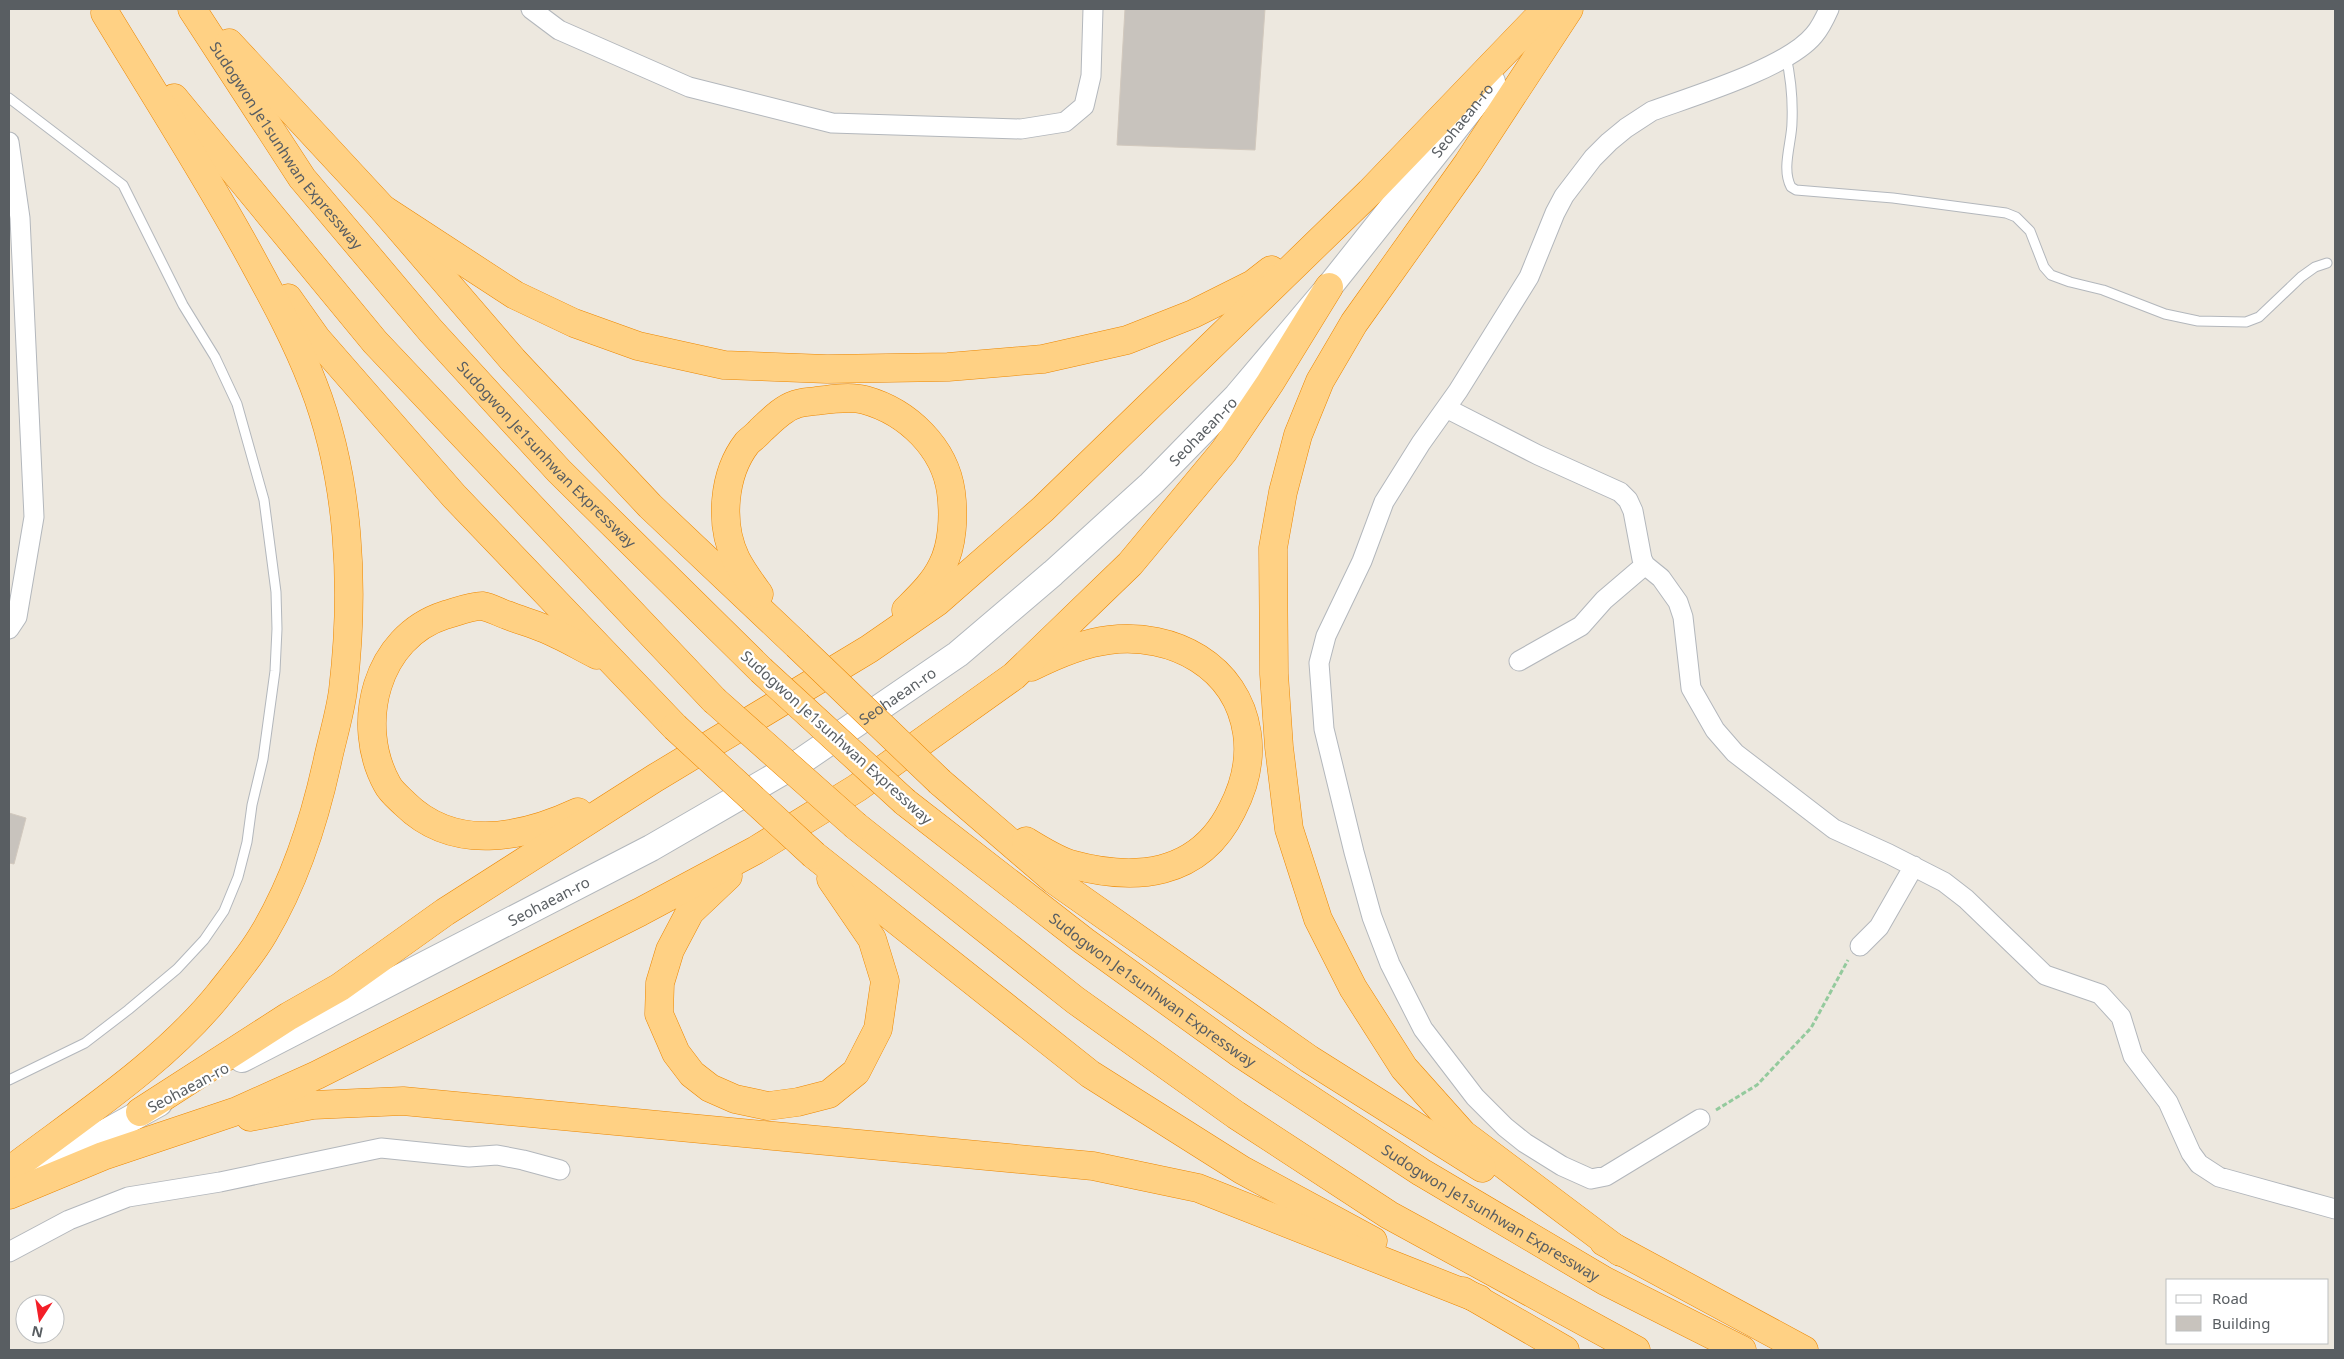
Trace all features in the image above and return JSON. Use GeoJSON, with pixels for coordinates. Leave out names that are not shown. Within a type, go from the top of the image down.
{"type":"FeatureCollection","features":[{"type":"Feature","properties":{"kind":"highway","name":"Sudogwon Je1sunhwan Expressway"},"geometry":{"type":"LineString","coordinates":[[192,9],[302,178],[431,330],[559,470],[761,670],[905,802],[1084,942],[1255,1063],[1422,1172],[1596,1276],[1742,1350]]}},
{"type":"Feature","properties":{"kind":"highway"},"geometry":{"type":"LineString","coordinates":[[198,9],[383,209],[513,360],[650,506],[940,782],[1054,880],[1205,988],[1309,1059],[1481,1168],[1620,1252],[1804,1350]]}},
{"type":"Feature","properties":{"kind":"highway"},"geometry":{"type":"LineString","coordinates":[[140,1112],[289,1016],[340,987],[445,912],[655,778],[869,649],[937,602],[1036,516],[1370,192],[1546,9]]}},
{"type":"Feature","properties":{"kind":"highway"},"geometry":{"type":"LineString","coordinates":[[1569,9],[1468,163],[1354,323],[1320,381],[1298,435],[1283,492],[1273,548],[1274,674],[1279,747],[1289,829],[1318,919],[1353,988],[1404,1068],[1463,1134],[1620,1252]]}},
{"type":"Feature","properties":{"kind":"highway"},"geometry":{"type":"LineString","coordinates":[[9,1171],[105,1099],[167,1048],[218,996],[264,934],[299,859],[310,825],[318,800],[342,692],[349,592],[342,500],[331,438],[313,384],[282,313],[217,196],[104,11]]}},
{"type":"Feature","properties":{"kind":"highway"},"geometry":{"type":"LineString","coordinates":[[104,11],[375,342],[714,700],[856,826],[1074,1000],[1236,1116],[1389,1215],[1636,1350]]}},
{"type":"Feature","properties":{"kind":"highway"},"geometry":{"type":"LineString","coordinates":[[383,209],[515,295],[574,323],[638,346],[724,365],[836,369],[948,367],[1043,359],[1127,340],[1192,314],[1253,284],[1370,192]]}},
{"type":"Feature","properties":{"kind":"highway"},"geometry":{"type":"LineString","coordinates":[[217,196],[317,339],[454,496],[675,726],[814,855],[1090,1074],[1242,1170],[1479,1299],[1565,1350]]}},
{"type":"Feature","properties":{"kind":"highway"},"geometry":{"type":"LineString","coordinates":[[1014,676],[1130,564],[1224,451],[1270,383],[1329,287]]}},
{"type":"Feature","properties":{"kind":"highway"},"geometry":{"type":"LineString","coordinates":[[797,645],[769,610],[736,559],[727,530],[726,496],[734,468],[747,444],[771,421],[794,404],[834,399],[864,400],[894,413],[918,428],[932,446],[950,481],[954,512],[950,541],[943,566],[921,595],[869,649]]}},
{"type":"Feature","properties":{"kind":"highway"},"geometry":{"type":"LineString","coordinates":[[613,663],[544,628],[482,606],[429,620],[412,632],[394,651],[376,686],[371,719],[374,754],[388,786],[416,814],[446,830],[482,837],[522,833],[555,823],[655,778]]}},
{"type":"Feature","properties":{"kind":"highway"},"geometry":{"type":"LineString","coordinates":[[9,1195],[103,1156],[237,1111],[317,1075],[632,916],[756,850],[857,788],[1014,676],[1051,657],[1110,640],[1144,641],[1175,646],[1204,661],[1225,679],[1240,707],[1247,734],[1248,765],[1240,796],[1228,819],[1212,841],[1186,861],[1154,872],[1118,874],[1068,863],[1027,842],[961,800]]}},
{"type":"Feature","properties":{"kind":"highway"},"geometry":{"type":"LineString","coordinates":[[756,850],[690,912],[670,950],[660,983],[659,1014],[676,1053],[692,1074],[710,1088],[735,1099],[768,1106],[829,1094],[856,1072],[878,1029],[885,981],[872,939],[814,855]]}},
{"type":"Feature","properties":{"kind":"highway"},"geometry":{"type":"LineString","coordinates":[[103,1156],[239,1119],[285,1110],[313,1105],[403,1102],[1093,1166],[1198,1188],[1479,1299]]}},
{"type":"Feature","properties":{"kind":"main road","name":"Seohaean-ro"},"geometry":{"type":"LineString","coordinates":[[9,1186],[140,1112],[651,848],[803,760],[958,654],[1053,573],[1151,484],[1237,396],[1329,287],[1460,120],[1554,9]]}},
{"type":"Feature","properties":{"kind":"street"},"geometry":{"type":"LineString","coordinates":[[531,9],[559,30],[689,87],[832,123],[1021,128],[1065,122],[1084,106],[1091,76],[1093,9]]}},
{"type":"Feature","properties":{"kind":"street"},"geometry":{"type":"LineString","coordinates":[[1700,1119],[1606,1176],[1591,1179],[1562,1166],[1525,1143],[1469,1090],[1423,1029],[1390,964],[1372,917],[1324,729],[1319,663],[1326,636],[1362,561],[1384,502],[1529,278],[1551,221],[1564,196],[1598,153],[1626,128],[1652,111],[1770,66],[1814,36],[1830,9]]}},
{"type":"Feature","properties":{"kind":"street"},"geometry":{"type":"LineString","coordinates":[[9,142],[20,218],[34,517],[16,617],[9,629]]}},
{"type":"Feature","properties":{"kind":"street"},"geometry":{"type":"LineString","coordinates":[[1446,408],[1538,455],[1620,492],[1628,500],[1633,511],[1642,559],[1645,565],[1661,578],[1678,602],[1683,617],[1691,688],[1715,730],[1735,754],[1826,825],[1944,882],[1966,899],[2045,975],[2100,994],[2121,1016],[2134,1056],[2143,1072],[2168,1102],[2191,1153],[2199,1164],[2219,1177],[2335,1209]]}},
{"type":"Feature","properties":{"kind":"street"},"geometry":{"type":"LineString","coordinates":[[1519,661],[1582,626],[1604,600],[1645,565]]}},
{"type":"Feature","properties":{"kind":"street"},"geometry":{"type":"LineString","coordinates":[[1860,946],[1879,927],[1914,866]]}},
{"type":"Feature","properties":{"kind":"street"},"geometry":{"type":"LineString","coordinates":[[9,1252],[69,1220],[128,1197],[220,1182],[381,1148],[469,1157],[497,1155],[560,1170]]}},
{"type":"Feature","properties":{"kind":"lane"},"geometry":{"type":"LineString","coordinates":[[1786,56],[1793,87],[1787,176],[1791,187],[1796,190],[1893,198],[2006,212],[2016,217],[2030,231],[2034,246],[2044,268],[2051,275],[2103,290],[2165,314],[2198,321],[2246,322],[2259,317],[2301,277],[2315,267],[2327,263]]}},
{"type":"Feature","properties":{"kind":"lane"},"geometry":{"type":"LineString","coordinates":[[9,98],[123,185],[183,305],[215,357],[237,404],[264,500],[276,592],[276,671],[263,759],[252,805],[247,842],[238,877],[224,911],[204,940],[177,969],[128,1010],[85,1043],[9,1080]]}},
{"type":"Feature","properties":{"kind":"path"},"geometry":{"type":"LineString","coordinates":[[1700,1119],[1750,1091],[1811,1028],[1848,960],[1860,946]]}},
{"type":"Feature","properties":{"kind":"building"},"geometry":{"type":"Polygon","coordinates":[[[1125,9],[1265,9],[1255,150],[1117,145],[1125,9]]]}},
{"type":"Feature","properties":{"kind":"building"},"geometry":{"type":"Polygon","coordinates":[[[9,813],[26,818],[14,864],[9,863],[9,813]]]}}]}
